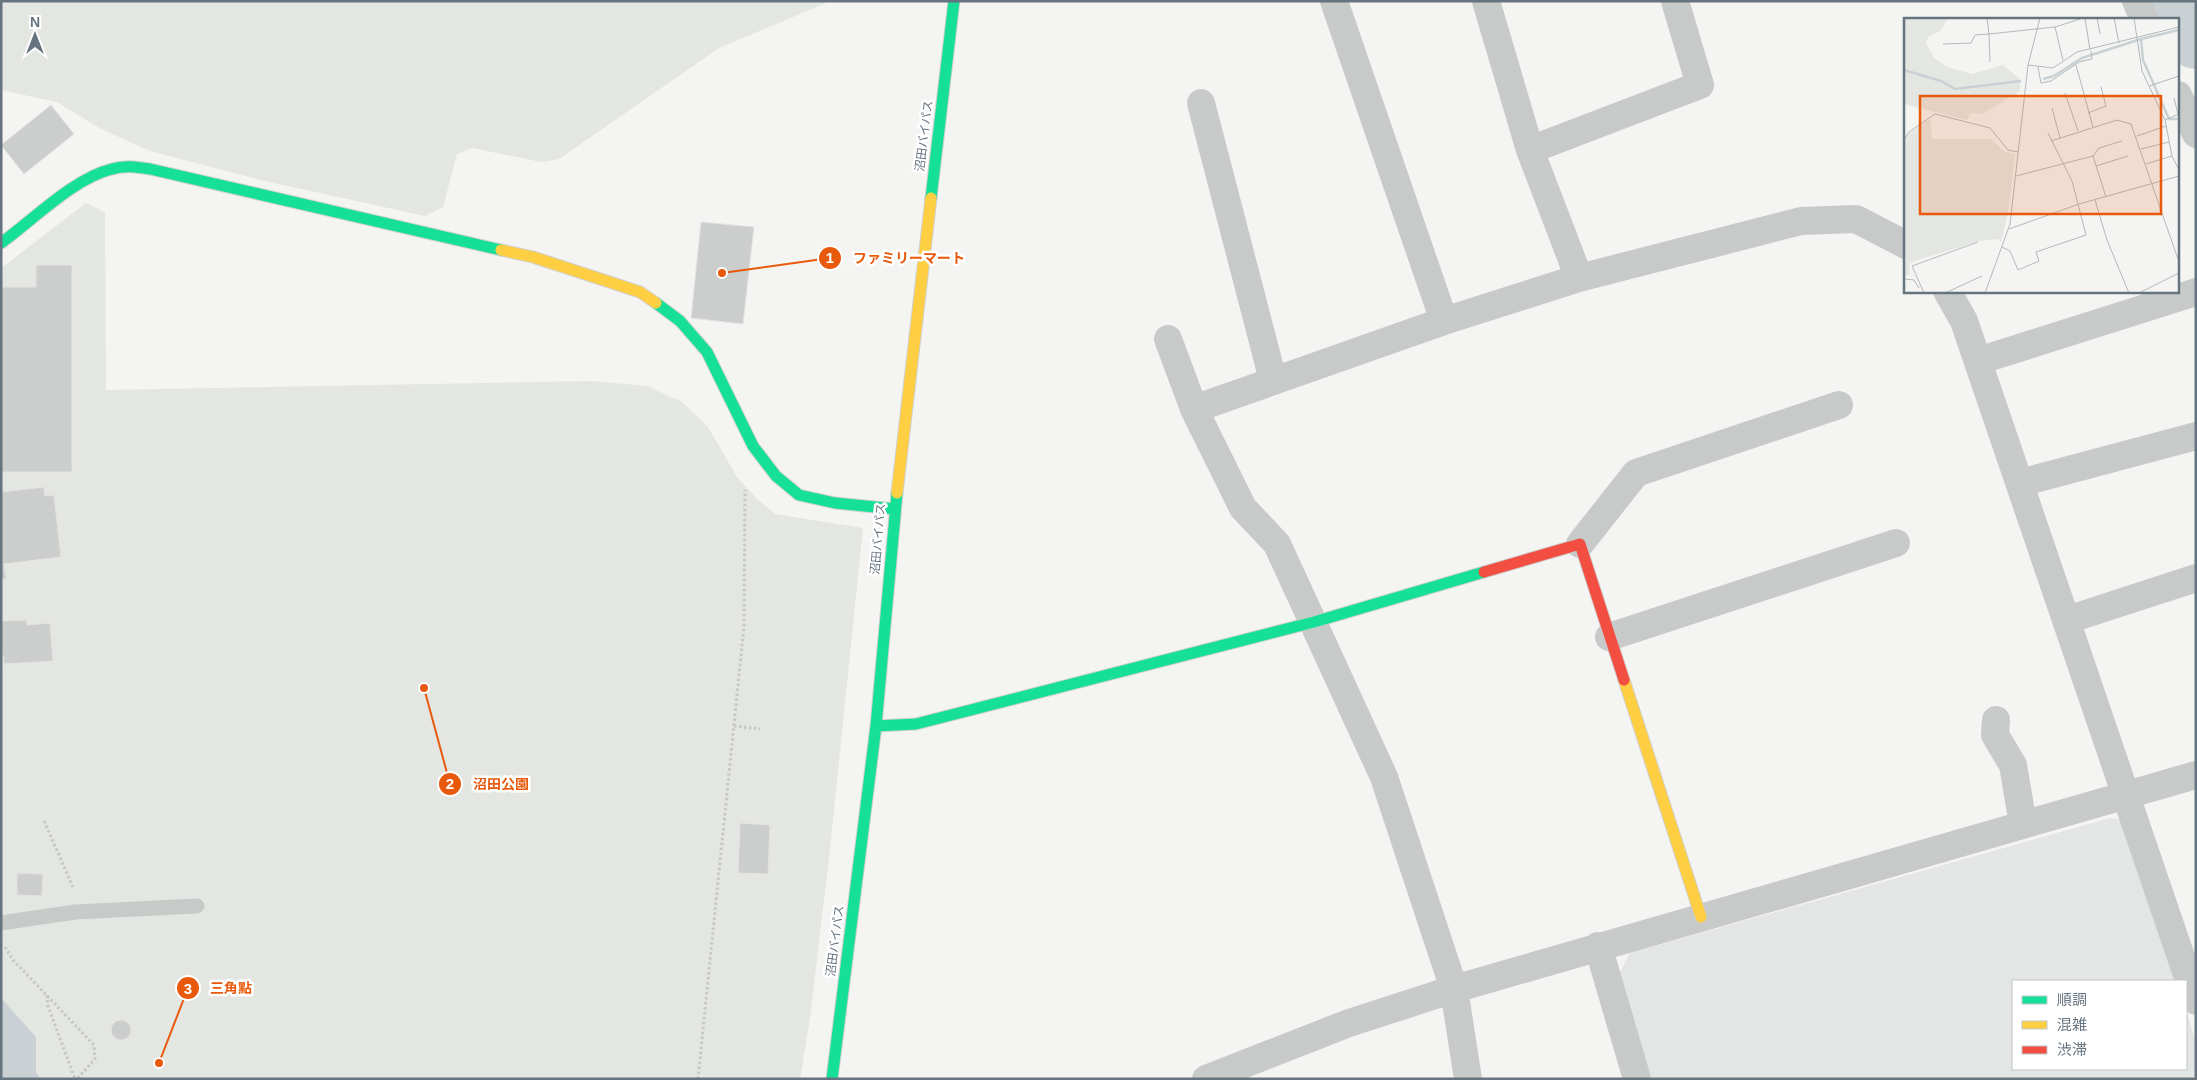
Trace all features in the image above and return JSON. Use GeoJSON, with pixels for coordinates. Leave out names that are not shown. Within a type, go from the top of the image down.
{"type":"FeatureCollection","features":[{"type":"Feature","properties":{"kind":"street","name":"沼田バイパス"},"geometry":{"type":"LineString","coordinates":[[832,1079],[876,726],[894,509],[954,1]]}},
{"type":"Feature","properties":{"kind":"street"},"geometry":{"type":"LineString","coordinates":[[1334,1],[1444,321]]}},
{"type":"Feature","properties":{"kind":"street"},"geometry":{"type":"LineString","coordinates":[[1486,1],[1530,150],[1579,278]]}},
{"type":"Feature","properties":{"kind":"street"},"geometry":{"type":"LineString","coordinates":[[1530,150],[1700,85],[1675,1]]}},
{"type":"Feature","properties":{"kind":"street"},"geometry":{"type":"LineString","coordinates":[[2136,1],[2144,18]]}},
{"type":"Feature","properties":{"kind":"street"},"geometry":{"type":"LineString","coordinates":[[2180,99],[2196,134]]}},
{"type":"Feature","properties":{"kind":"street"},"geometry":{"type":"LineString","coordinates":[[1201,103],[1273,380]]}},
{"type":"Feature","properties":{"kind":"street"},"geometry":{"type":"LineString","coordinates":[[1,243],[86,180],[108,170],[129,166],[159,171],[533,258],[640,292],[680,320],[706,352],[753,446],[776,476],[799,495],[835,503],[894,509]]}},
{"type":"Feature","properties":{"kind":"street"},"geometry":{"type":"LineString","coordinates":[[1194,409],[1444,321],[1579,278],[1801,221],[1856,220],[1904,243]]}},
{"type":"Feature","properties":{"kind":"street"},"geometry":{"type":"LineString","coordinates":[[1948,292],[1964,320],[2196,1001]]}},
{"type":"Feature","properties":{"kind":"street"},"geometry":{"type":"LineString","coordinates":[[1978,361],[2196,292]]}},
{"type":"Feature","properties":{"kind":"street"},"geometry":{"type":"LineString","coordinates":[[1168,339],[1194,409],[1243,508],[1277,544],[1384,777],[1454,989],[1468,1079]]}},
{"type":"Feature","properties":{"kind":"street"},"geometry":{"type":"LineString","coordinates":[[876,726],[916,724],[1314,622],[1580,544],[1636,474],[1839,405]]}},
{"type":"Feature","properties":{"kind":"street"},"geometry":{"type":"LineString","coordinates":[[2020,484],[2196,436]]}},
{"type":"Feature","properties":{"kind":"street"},"geometry":{"type":"LineString","coordinates":[[1609,637],[1896,543]]}},
{"type":"Feature","properties":{"kind":"street"},"geometry":{"type":"LineString","coordinates":[[1580,544],[1701,917]]}},
{"type":"Feature","properties":{"kind":"street"},"geometry":{"type":"LineString","coordinates":[[2067,620],[2196,578]]}},
{"type":"Feature","properties":{"kind":"street"},"geometry":{"type":"LineString","coordinates":[[1996,720],[1995,735],[2013,765],[2022,824]]}},
{"type":"Feature","properties":{"kind":"street"},"geometry":{"type":"LineString","coordinates":[[1206,1079],[1349,1023],[1454,989],[2196,775]]}},
{"type":"Feature","properties":{"kind":"street"},"geometry":{"type":"LineString","coordinates":[[1598,946],[1636,1079]]}},
{"type":"Feature","properties":{"kind":"lane"},"geometry":{"type":"LineString","coordinates":[[1,923],[75,912],[197,906]]}},
{"type":"Feature","properties":{"kind":"path"},"geometry":{"type":"LineString","coordinates":[[698,1079],[744,626],[745,490]]}},
{"type":"Feature","properties":{"kind":"path"},"geometry":{"type":"LineString","coordinates":[[734,726],[760,729]]}},
{"type":"Feature","properties":{"kind":"path"},"geometry":{"type":"LineString","coordinates":[[44,821],[72,883],[75,912]]}},
{"type":"Feature","properties":{"kind":"path"},"geometry":{"type":"LineString","coordinates":[[1,942],[14,960],[47,995],[94,1045],[95,1059],[76,1079],[48,1006],[47,995]]}},
{"type":"Feature","properties":{"kind":"shaded area"},"geometry":{"type":"Polygon","coordinates":[[[1,1],[831,1],[719,48],[559,159],[541,162],[472,148],[457,154],[443,207],[425,216],[265,181],[150,151],[101,129],[57,102],[1,90],[1,1]]]}},
{"type":"Feature","properties":{"kind":"shaded area"},"geometry":{"type":"Polygon","coordinates":[[[86,203],[105,212],[106,390],[592,381],[647,386],[682,402],[708,427],[737,477],[756,498],[775,514],[863,528],[830,849],[810,1018],[800,1079],[1,1079],[1,268],[86,203]]]}},
{"type":"Feature","properties":{"kind":"shaded area"},"geometry":{"type":"Polygon","coordinates":[[[2110,818],[2123,820],[2176,980],[2012,980],[2012,1070],[2187,1070],[2187,1014],[2196,1041],[2196,1079],[1649,1079],[1619,974],[1630,953],[2110,818]]]}},
{"type":"Feature","properties":{"kind":"shaded area"},"geometry":{"type":"Polygon","coordinates":[[[1,998],[36,1037],[36,1072],[40,1079],[1,1079],[1,998]]]}},
{"type":"Feature","properties":{"kind":"building"},"geometry":{"type":"Polygon","coordinates":[[[51,105],[74,134],[24,174],[1,145],[51,105]]]}},
{"type":"Feature","properties":{"kind":"building"},"geometry":{"type":"Polygon","coordinates":[[[701,222],[754,227],[743,324],[691,318],[701,222]]]}},
{"type":"Feature","properties":{"kind":"building"},"geometry":{"type":"Polygon","coordinates":[[[36,265],[72,265],[72,472],[1,472],[1,287],[36,287],[36,265]]]}},
{"type":"Feature","properties":{"kind":"building"},"geometry":{"type":"Polygon","coordinates":[[[44,487],[45,496],[54,495],[61,557],[4,564],[6,579],[1,580],[1,492],[44,487]]]}},
{"type":"Feature","properties":{"kind":"building"},"geometry":{"type":"Polygon","coordinates":[[[27,620],[27,625],[50,623],[53,661],[4,664],[3,655],[1,655],[1,621],[27,620]]]}},
{"type":"Feature","properties":{"kind":"building"},"geometry":{"type":"Polygon","coordinates":[[[740,823],[770,825],[768,874],[738,873],[740,823]]]}},
{"type":"Feature","properties":{"kind":"building"},"geometry":{"type":"Polygon","coordinates":[[[17,873],[43,874],[42,896],[17,895],[17,873]]]}},
{"type":"Feature","properties":{"kind":"building"},"geometry":{"type":"Polygon","coordinates":[[[121,1020],[128,1023],[131,1030],[128,1037],[121,1040],[114,1037],[111,1030],[114,1023],[121,1020]]]}},
{"type":"Feature","properties":{"kind":"waterway"},"geometry":{"type":"LineString","coordinates":[[2178,1],[2196,39]]}},
{"type":"Feature","properties":{"kind":"traffic: fast"},"geometry":{"type":"LineString","coordinates":[[931,198],[954,1]]}},
{"type":"Feature","properties":{"kind":"traffic: fast"},"geometry":{"type":"LineString","coordinates":[[1,243],[54,201],[83,181],[112,169],[131,167],[150,169],[501,250]]}},
{"type":"Feature","properties":{"kind":"traffic: fast"},"geometry":{"type":"LineString","coordinates":[[656,303],[680,321],[707,352],[753,446],[776,476],[799,495],[835,503],[895,509]]}},
{"type":"Feature","properties":{"kind":"traffic: fast"},"geometry":{"type":"LineString","coordinates":[[832,1079],[876,726],[897,493]]}},
{"type":"Feature","properties":{"kind":"traffic: fast"},"geometry":{"type":"LineString","coordinates":[[876,726],[916,724],[1314,622],[1484,572]]}},
{"type":"Feature","properties":{"kind":"traffic: slow"},"geometry":{"type":"LineString","coordinates":[[897,493],[931,198]]}},
{"type":"Feature","properties":{"kind":"traffic: slow"},"geometry":{"type":"LineString","coordinates":[[501,250],[533,257],[640,292],[656,303]]}},
{"type":"Feature","properties":{"kind":"traffic: slow"},"geometry":{"type":"LineString","coordinates":[[1624,680],[1701,917]]}},
{"type":"Feature","properties":{"kind":"traffic: jam"},"geometry":{"type":"LineString","coordinates":[[1484,572],[1580,544],[1624,680]]}},
{"type":"Feature","properties":{"kind":"place","name":"ファミリーマート"},"geometry":{"type":"Point","coordinates":[722,273]}},
{"type":"Feature","properties":{"kind":"place","name":"沼田公園"},"geometry":{"type":"Point","coordinates":[424,688]}},
{"type":"Feature","properties":{"kind":"place","name":"三角點"},"geometry":{"type":"Point","coordinates":[159,1063]}}]}
